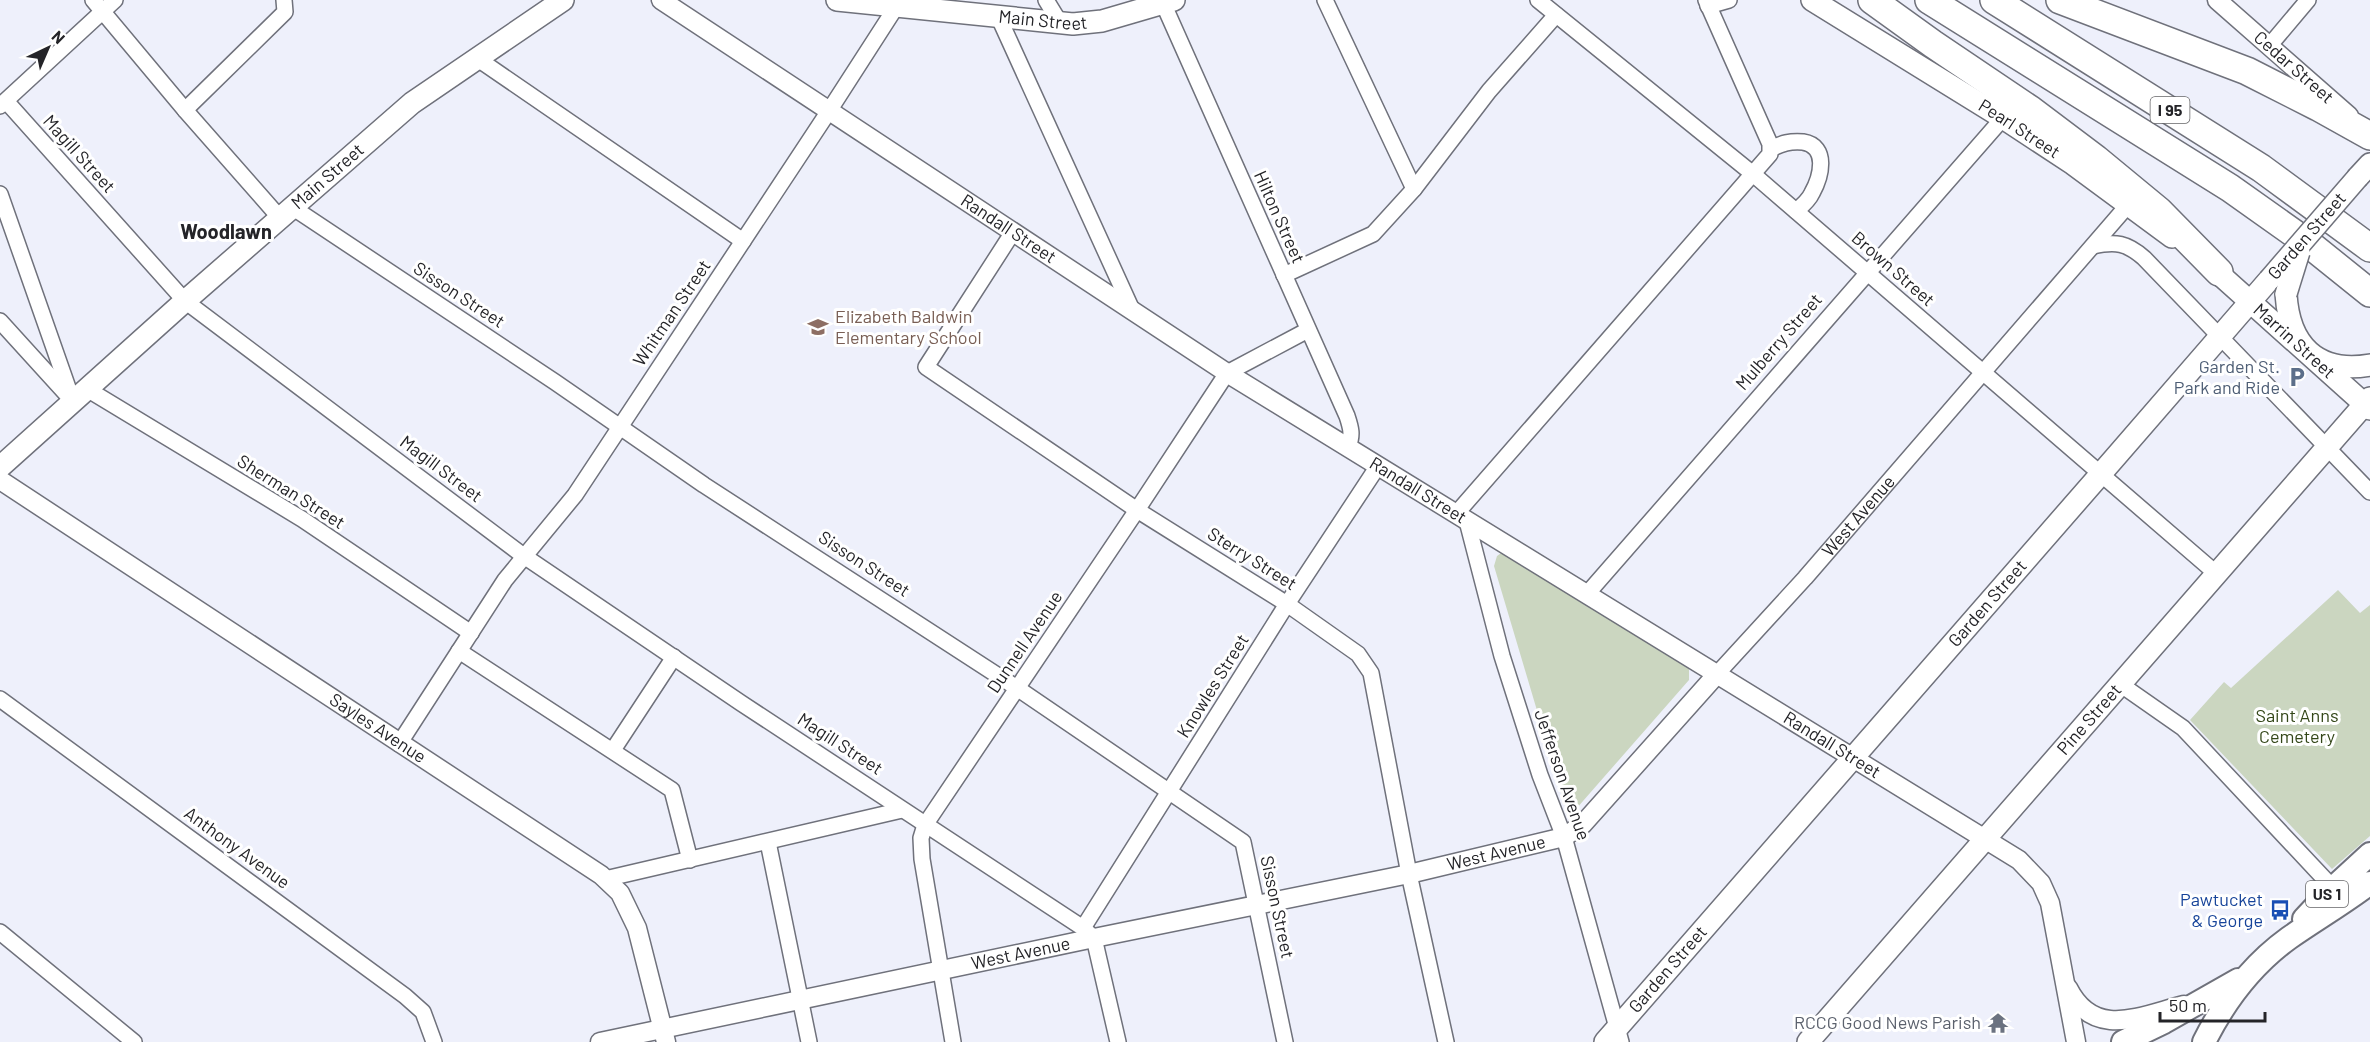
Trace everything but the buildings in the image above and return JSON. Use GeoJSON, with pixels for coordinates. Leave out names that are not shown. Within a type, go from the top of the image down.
{"type":"FeatureCollection","features":[{"type":"Feature","properties":{"kind":"highway"},"geometry":{"type":"LineString","coordinates":[[1872,0],[2031,110],[2096,159],[2159,211],[2219,272]]}},
{"type":"Feature","properties":{"kind":"highway","name":"I 95"},"geometry":{"type":"LineString","coordinates":[[1929,0],[2230,188],[2309,244],[2370,293]]}},
{"type":"Feature","properties":{"kind":"highway","name":"I 95"},"geometry":{"type":"LineString","coordinates":[[1994,0],[2261,168],[2370,248]]}},
{"type":"Feature","properties":{"kind":"highway"},"geometry":{"type":"LineString","coordinates":[[2060,0],[2241,68],[2319,107],[2370,136]]}},
{"type":"Feature","properties":{"kind":"main road","name":"Main Street"},"geometry":{"type":"LineString","coordinates":[[0,467],[185,301],[412,103],[563,0]]}},
{"type":"Feature","properties":{"kind":"main road","name":"Main Street"},"geometry":{"type":"LineString","coordinates":[[837,0],[999,18],[1087,24],[1168,2]]}},
{"type":"Feature","properties":{"kind":"main road","name":"Pearl Street"},"geometry":{"type":"LineString","coordinates":[[1812,0],[2073,164],[2219,272]]}},
{"type":"Feature","properties":{"kind":"main road","name":"Garden Street"},"geometry":{"type":"LineString","coordinates":[[1614,1037],[1852,756],[2364,170]]}},
{"type":"Feature","properties":{"kind":"main road"},"geometry":{"type":"LineString","coordinates":[[2307,236],[2291,272],[2286,294],[2292,324],[2307,352],[2339,366],[2370,365]]}},
{"type":"Feature","properties":{"kind":"main road","name":"Marrin Street"},"geometry":{"type":"LineString","coordinates":[[2219,272],[2368,404]]}},
{"type":"Feature","properties":{"kind":"main road","name":"Pine Street"},"geometry":{"type":"LineString","coordinates":[[1808,1042],[2368,404]]}},
{"type":"Feature","properties":{"kind":"main road","name":"US 1"},"geometry":{"type":"LineString","coordinates":[[2289,939],[2333,888],[2370,854]]}},
{"type":"Feature","properties":{"kind":"main road","name":"US 1"},"geometry":{"type":"LineString","coordinates":[[2204,1042],[2230,998],[2252,972],[2289,939],[2370,883]]}},
{"type":"Feature","properties":{"kind":"main road","name":"US 1"},"geometry":{"type":"LineString","coordinates":[[2123,1042],[2203,1001],[2252,972]]}},
{"type":"Feature","properties":{"kind":"street"},"geometry":{"type":"LineString","coordinates":[[3,103],[98,5],[115,0]]}},
{"type":"Feature","properties":{"kind":"street"},"geometry":{"type":"LineString","coordinates":[[185,110],[285,12],[284,0]]}},
{"type":"Feature","properties":{"kind":"street","name":"Randall Street"},"geometry":{"type":"LineString","coordinates":[[661,0],[1227,373],[2019,860],[2041,883],[2053,915],[2076,1042]]}},
{"type":"Feature","properties":{"kind":"street"},"geometry":{"type":"LineString","coordinates":[[1046,0],[1060,23]]}},
{"type":"Feature","properties":{"kind":"street"},"geometry":{"type":"LineString","coordinates":[[1325,0],[1414,189]]}},
{"type":"Feature","properties":{"kind":"street","name":"Brown Street"},"geometry":{"type":"LineString","coordinates":[[1538,0],[1753,174],[2218,575]]}},
{"type":"Feature","properties":{"kind":"street"},"geometry":{"type":"LineString","coordinates":[[1462,517],[1770,154],[1771,149],[1707,3],[1729,0]]}},
{"type":"Feature","properties":{"kind":"street","name":"Cedar Street"},"geometry":{"type":"LineString","coordinates":[[2217,0],[2370,136]]}},
{"type":"Feature","properties":{"kind":"street"},"geometry":{"type":"LineString","coordinates":[[2270,45],[2308,0]]}},
{"type":"Feature","properties":{"kind":"street","name":"Hilton Street"},"geometry":{"type":"LineString","coordinates":[[1168,2],[1349,423],[1352,438],[1348,447]]}},
{"type":"Feature","properties":{"kind":"street","name":"Sisson Street"},"geometry":{"type":"LineString","coordinates":[[98,5],[185,110],[286,213],[620,427],[704,485],[1017,688],[1243,842],[1285,1042]]}},
{"type":"Feature","properties":{"kind":"street","name":"Whitman Street"},"geometry":{"type":"LineString","coordinates":[[459,651],[505,580],[574,495],[830,111],[896,7]]}},
{"type":"Feature","properties":{"kind":"street"},"geometry":{"type":"LineString","coordinates":[[1284,275],[1373,234],[1414,189],[1489,91],[1556,15]]}},
{"type":"Feature","properties":{"kind":"street"},"geometry":{"type":"LineString","coordinates":[[999,18],[1133,312]]}},
{"type":"Feature","properties":{"kind":"street"},"geometry":{"type":"LineString","coordinates":[[478,59],[743,241]]}},
{"type":"Feature","properties":{"kind":"street","name":"Magill Street"},"geometry":{"type":"LineString","coordinates":[[3,103],[185,301],[525,557],[925,825]]}},
{"type":"Feature","properties":{"kind":"street","name":"Mulberry Street"},"geometry":{"type":"LineString","coordinates":[[1587,594],[2003,118]]}},
{"type":"Feature","properties":{"kind":"street"},"geometry":{"type":"LineString","coordinates":[[1771,149],[1781,143],[1792,141],[1808,143],[1817,149],[1822,159],[1821,173],[1812,195],[1796,211]]}},
{"type":"Feature","properties":{"kind":"street"},"geometry":{"type":"LineString","coordinates":[[0,194],[80,396]]}},
{"type":"Feature","properties":{"kind":"street","name":"West Avenue"},"geometry":{"type":"LineString","coordinates":[[600,1042],[665,1035],[801,1000],[941,970],[1088,933],[1256,905],[1409,874],[1564,837],[1583,824],[1813,569],[2128,205]]}},
{"type":"Feature","properties":{"kind":"street","name":"Sterry Street"},"geometry":{"type":"LineString","coordinates":[[1013,232],[926,368],[1137,510],[1287,604],[1358,654],[1371,673],[1409,874],[1446,1042]]}},
{"type":"Feature","properties":{"kind":"street"},"geometry":{"type":"LineString","coordinates":[[2093,246],[2112,244],[2132,248],[2220,335],[2370,492]]}},
{"type":"Feature","properties":{"kind":"street","name":"Sherman Street"},"geometry":{"type":"LineString","coordinates":[[0,321],[80,396],[302,519],[471,633]]}},
{"type":"Feature","properties":{"kind":"street","name":"Dunnell Avenue"},"geometry":{"type":"LineString","coordinates":[[953,1042],[922,859],[921,838],[925,825],[1227,373],[1308,330]]}},
{"type":"Feature","properties":{"kind":"street","name":"Knowles Street"},"geometry":{"type":"LineString","coordinates":[[1088,933],[1170,791],[1287,604],[1378,466]]}},
{"type":"Feature","properties":{"kind":"street","name":"Sayles Avenue"},"geometry":{"type":"LineString","coordinates":[[0,480],[605,879],[620,893],[637,928],[665,1035]]}},
{"type":"Feature","properties":{"kind":"street","name":"Jefferson Avenue"},"geometry":{"type":"LineString","coordinates":[[1462,517],[1505,667],[1540,775],[1564,837],[1614,1037]]}},
{"type":"Feature","properties":{"kind":"street"},"geometry":{"type":"LineString","coordinates":[[399,744],[459,651],[672,790],[690,860]]}},
{"type":"Feature","properties":{"kind":"street"},"geometry":{"type":"LineString","coordinates":[[613,750],[674,657]]}},
{"type":"Feature","properties":{"kind":"street"},"geometry":{"type":"LineString","coordinates":[[2120,684],[2183,728],[2333,888]]}},
{"type":"Feature","properties":{"kind":"street","name":"Anthony Avenue"},"geometry":{"type":"LineString","coordinates":[[0,699],[405,996],[423,1012],[434,1042]]}},
{"type":"Feature","properties":{"kind":"street"},"geometry":{"type":"LineString","coordinates":[[605,879],[902,810]]}},
{"type":"Feature","properties":{"kind":"street"},"geometry":{"type":"LineString","coordinates":[[925,825],[1088,933],[1118,1042]]}},
{"type":"Feature","properties":{"kind":"street"},"geometry":{"type":"LineString","coordinates":[[768,842],[809,1042]]}},
{"type":"Feature","properties":{"kind":"street"},"geometry":{"type":"LineString","coordinates":[[0,932],[134,1042]]}},
{"type":"Feature","properties":{"kind":"street"},"geometry":{"type":"LineString","coordinates":[[2065,981],[2086,1012],[2104,1020],[2127,1020],[2203,1001]]}},
{"type":"Feature","properties":{"kind":"green space"},"geometry":{"type":"Polygon","coordinates":[[[1504,551],[1684,661],[1689,669],[1689,680],[1576,809],[1566,808],[1494,566],[1497,556],[1504,551]]]}},
{"type":"Feature","properties":{"kind":"green space","name":"Saint Anns Cemetery"},"geometry":{"type":"Polygon","coordinates":[[[2338,590],[2360,613],[2370,605],[2370,836],[2332,869],[2190,720],[2224,682],[2231,688],[2338,590]]]}},
{"type":"Feature","properties":{"kind":"place","name":"Elizabeth Baldwin Elementary School"},"geometry":{"type":"Point","coordinates":[818,327]}},
{"type":"Feature","properties":{"kind":"place","name":"Garden St. Park and Ride"},"geometry":{"type":"Point","coordinates":[2297,377]}},
{"type":"Feature","properties":{"kind":"place","name":"Pawtucket & George"},"geometry":{"type":"Point","coordinates":[2280,910]}},
{"type":"Feature","properties":{"kind":"place","name":"RCCG Good News Parish"},"geometry":{"type":"Point","coordinates":[1998,1023]}},
{"type":"Feature","properties":{"kind":"district","name":"Woodlawn"},"geometry":{"type":"Point","coordinates":[226,232]}}]}
